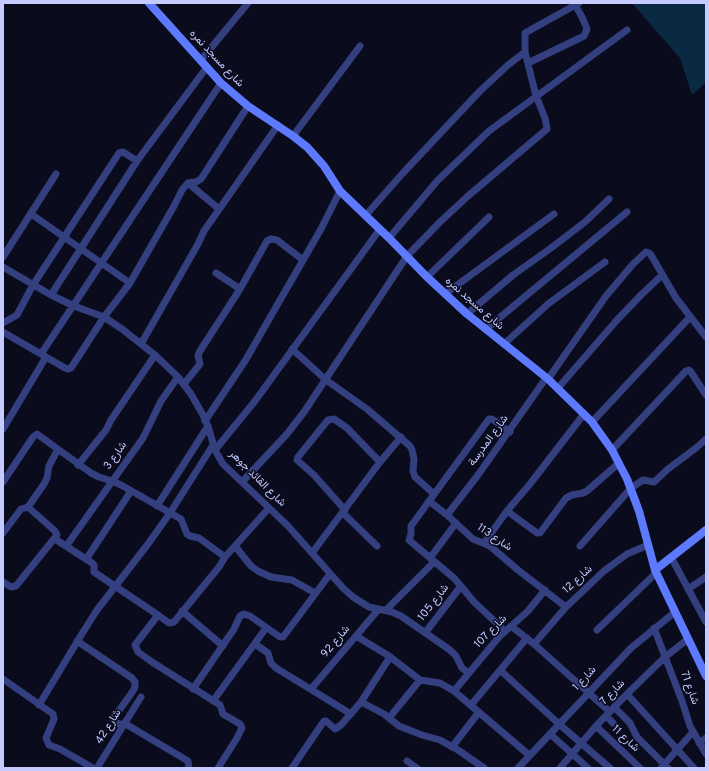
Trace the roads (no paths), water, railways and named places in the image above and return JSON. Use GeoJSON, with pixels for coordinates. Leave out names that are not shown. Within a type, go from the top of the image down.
{"type":"FeatureCollection","features":[{"type":"Feature","properties":{"kind":"street","name":"شارع مسجد نمره"},"geometry":{"type":"LineString","coordinates":[[150,3],[221,83],[248,106],[278,125],[315,155],[340,191],[380,228],[427,277],[467,314],[547,378],[592,422],[612,450],[631,488],[656,572],[706,676]]}},
{"type":"Feature","properties":{"kind":"street"},"geometry":{"type":"LineString","coordinates":[[51,295],[137,161],[204,63],[248,3]]}},
{"type":"Feature","properties":{"kind":"street"},"geometry":{"type":"LineString","coordinates":[[242,482],[287,434],[304,412],[407,256],[468,196],[548,127],[536,96],[525,52],[525,33],[577,4],[587,29],[584,36],[528,63]]}},
{"type":"Feature","properties":{"kind":"street"},"geometry":{"type":"LineString","coordinates":[[389,238],[438,180],[456,161],[489,131],[627,30]]}},
{"type":"Feature","properties":{"kind":"street"},"geometry":{"type":"LineString","coordinates":[[293,136],[360,46]]}},
{"type":"Feature","properties":{"kind":"street"},"geometry":{"type":"LineString","coordinates":[[366,215],[402,174],[467,105],[508,65],[525,52]]}},
{"type":"Feature","properties":{"kind":"street"},"geometry":{"type":"LineString","coordinates":[[3,430],[43,356],[74,306],[221,83]]}},
{"type":"Feature","properties":{"kind":"street"},"geometry":{"type":"LineString","coordinates":[[3,332],[43,356],[70,369],[104,317],[130,283],[182,190],[188,183],[196,182],[201,179],[248,106]]}},
{"type":"Feature","properties":{"kind":"street"},"geometry":{"type":"LineString","coordinates":[[141,344],[196,248],[204,231],[278,125]]}},
{"type":"Feature","properties":{"kind":"street"},"geometry":{"type":"LineString","coordinates":[[3,324],[17,315],[33,285],[119,153],[123,152],[137,161]]}},
{"type":"Feature","properties":{"kind":"street"},"geometry":{"type":"LineString","coordinates":[[3,257],[56,174]]}},
{"type":"Feature","properties":{"kind":"street"},"geometry":{"type":"LineString","coordinates":[[188,183],[219,209]]}},
{"type":"Feature","properties":{"kind":"street"},"geometry":{"type":"LineString","coordinates":[[157,506],[321,229],[340,191]]}},
{"type":"Feature","properties":{"kind":"street"},"geometry":{"type":"LineString","coordinates":[[467,314],[513,275],[585,222],[610,199]]}},
{"type":"Feature","properties":{"kind":"street"},"geometry":{"type":"LineString","coordinates":[[486,329],[627,212]]}},
{"type":"Feature","properties":{"kind":"street"},"geometry":{"type":"LineString","coordinates":[[31,214],[130,283]]}},
{"type":"Feature","properties":{"kind":"street"},"geometry":{"type":"LineString","coordinates":[[445,294],[554,214]]}},
{"type":"Feature","properties":{"kind":"street"},"geometry":{"type":"LineString","coordinates":[[427,277],[488,217]]}},
{"type":"Feature","properties":{"kind":"street"},"geometry":{"type":"LineString","coordinates":[[40,705],[77,641],[115,586],[148,544],[214,448],[255,401],[380,228]]}},
{"type":"Feature","properties":{"kind":"street"},"geometry":{"type":"LineString","coordinates":[[184,384],[200,364],[198,355],[200,351],[240,289],[268,241],[271,238],[277,240],[302,260]]}},
{"type":"Feature","properties":{"kind":"street","name":"شارع المدرسة"},"geometry":{"type":"LineString","coordinates":[[447,515],[510,432],[606,296],[646,252],[649,253],[662,275]]}},
{"type":"Feature","properties":{"kind":"street"},"geometry":{"type":"LineString","coordinates":[[504,344],[548,304],[605,262]]}},
{"type":"Feature","properties":{"kind":"street","name":"شارع القائد جوهر"},"geometry":{"type":"LineString","coordinates":[[3,267],[51,295],[74,306],[104,317],[122,328],[155,355],[178,376],[184,384],[207,423],[214,448],[223,464],[288,526],[330,574],[353,597],[369,607],[397,614],[450,650],[456,656],[462,668],[469,673]]}},
{"type":"Feature","properties":{"kind":"street"},"geometry":{"type":"LineString","coordinates":[[216,273],[240,289]]}},
{"type":"Feature","properties":{"kind":"street"},"geometry":{"type":"LineString","coordinates":[[558,388],[640,295],[662,275],[676,298],[706,337]]}},
{"type":"Feature","properties":{"kind":"street"},"geometry":{"type":"LineString","coordinates":[[592,422],[690,317]]}},
{"type":"Feature","properties":{"kind":"street"},"geometry":{"type":"LineString","coordinates":[[292,349],[326,380],[367,409],[400,437],[412,450],[414,461],[413,471],[415,477],[434,494]]}},
{"type":"Feature","properties":{"kind":"street"},"geometry":{"type":"LineString","coordinates":[[78,465],[106,430],[111,420],[155,355]]}},
{"type":"Feature","properties":{"kind":"street"},"geometry":{"type":"LineString","coordinates":[[612,450],[686,371],[689,370],[691,372],[706,395]]}},
{"type":"Feature","properties":{"kind":"street","name":"شارع 3"},"geometry":{"type":"LineString","coordinates":[[67,545],[143,438],[160,401],[178,376]]}},
{"type":"Feature","properties":{"kind":"street"},"geometry":{"type":"LineString","coordinates":[[484,543],[507,511],[530,484],[584,414]]}},
{"type":"Feature","properties":{"kind":"street"},"geometry":{"type":"LineString","coordinates":[[376,546],[344,512],[314,475],[297,460],[328,420],[334,419],[347,428],[380,462]]}},
{"type":"Feature","properties":{"kind":"street"},"geometry":{"type":"LineString","coordinates":[[505,631],[474,602],[448,573],[409,540],[411,526],[489,419],[492,419],[510,432]]}},
{"type":"Feature","properties":{"kind":"street"},"geometry":{"type":"LineString","coordinates":[[3,482],[34,435],[39,435],[78,465],[99,478],[112,481],[170,513],[182,521],[187,534],[199,538],[225,557]]}},
{"type":"Feature","properties":{"kind":"street"},"geometry":{"type":"LineString","coordinates":[[312,553],[400,437]]}},
{"type":"Feature","properties":{"kind":"street"},"geometry":{"type":"LineString","coordinates":[[580,546],[631,488],[643,480],[654,482],[706,439]]}},
{"type":"Feature","properties":{"kind":"street"},"geometry":{"type":"LineString","coordinates":[[3,533],[21,509],[28,507],[44,484],[47,478],[49,466],[58,449]]}},
{"type":"Feature","properties":{"kind":"street"},"geometry":{"type":"LineString","coordinates":[[507,511],[537,533],[540,533],[566,498],[587,491],[619,463]]}},
{"type":"Feature","properties":{"kind":"street"},"geometry":{"type":"LineString","coordinates":[[87,558],[131,491]]}},
{"type":"Feature","properties":{"kind":"street","name":"شارع 113"},"geometry":{"type":"LineString","coordinates":[[429,501],[473,539],[490,546],[566,607]]}},
{"type":"Feature","properties":{"kind":"street"},"geometry":{"type":"LineString","coordinates":[[3,582],[11,586],[16,586],[57,535],[56,532],[28,507]]}},
{"type":"Feature","properties":{"kind":"street"},"geometry":{"type":"LineString","coordinates":[[55,538],[94,564],[94,572],[171,624],[219,567],[225,557],[269,508]]}},
{"type":"Feature","properties":{"kind":"street","name":"شارع 92"},"geometry":{"type":"LineString","coordinates":[[311,689],[356,636],[432,560],[456,523]]}},
{"type":"Feature","properties":{"kind":"street"},"geometry":{"type":"LineString","coordinates":[[597,630],[671,557],[706,530]]}},
{"type":"Feature","properties":{"kind":"street","name":"شارع 12"},"geometry":{"type":"LineString","coordinates":[[534,644],[566,607],[611,564],[627,554],[648,545]]}},
{"type":"Feature","properties":{"kind":"street"},"geometry":{"type":"LineString","coordinates":[[235,546],[251,566],[258,571],[271,577],[292,580],[315,593]]}},
{"type":"Feature","properties":{"kind":"street"},"geometry":{"type":"LineString","coordinates":[[671,557],[706,622]]}},
{"type":"Feature","properties":{"kind":"street"},"geometry":{"type":"LineString","coordinates":[[193,689],[234,630],[239,618],[243,615],[250,616],[280,637],[283,637],[330,574]]}},
{"type":"Feature","properties":{"kind":"street"},"geometry":{"type":"LineString","coordinates":[[688,589],[706,577]]}},
{"type":"Feature","properties":{"kind":"street","name":"شارع 105"},"geometry":{"type":"LineString","coordinates":[[424,633],[461,586]]}},
{"type":"Feature","properties":{"kind":"street","name":"شارع 107"},"geometry":{"type":"LineString","coordinates":[[454,691],[505,631],[528,611],[545,590]]}},
{"type":"Feature","properties":{"kind":"street"},"geometry":{"type":"LineString","coordinates":[[182,611],[223,646]]}},
{"type":"Feature","properties":{"kind":"street","name":"شارع 1"},"geometry":{"type":"LineString","coordinates":[[518,768],[631,648],[675,612]]}},
{"type":"Feature","properties":{"kind":"street"},"geometry":{"type":"LineString","coordinates":[[158,615],[134,647],[138,652],[152,662],[220,706],[223,714],[238,722],[242,727],[222,767]]}},
{"type":"Feature","properties":{"kind":"street"},"geometry":{"type":"LineString","coordinates":[[511,626],[534,644],[610,712],[630,723],[637,737],[665,767],[677,749],[693,732]]}},
{"type":"Feature","properties":{"kind":"street"},"geometry":{"type":"LineString","coordinates":[[213,701],[256,644],[266,628]]}},
{"type":"Feature","properties":{"kind":"street","name":"شارع 71"},"geometry":{"type":"LineString","coordinates":[[654,628],[693,732],[706,754]]}},
{"type":"Feature","properties":{"kind":"street"},"geometry":{"type":"LineString","coordinates":[[356,636],[390,657],[420,680],[440,682],[454,691],[529,756]]}},
{"type":"Feature","properties":{"kind":"street"},"geometry":{"type":"LineString","coordinates":[[471,705],[527,638]]}},
{"type":"Feature","properties":{"kind":"street","name":"شارع 7"},"geometry":{"type":"LineString","coordinates":[[560,768],[596,726],[627,694],[665,657],[688,639]]}},
{"type":"Feature","properties":{"kind":"street"},"geometry":{"type":"LineString","coordinates":[[77,641],[132,678],[135,682],[133,691],[113,719],[115,722],[188,761],[189,768]]}},
{"type":"Feature","properties":{"kind":"street"},"geometry":{"type":"LineString","coordinates":[[256,644],[268,652],[271,663],[276,668],[351,714]]}},
{"type":"Feature","properties":{"kind":"street"},"geometry":{"type":"LineString","coordinates":[[292,768],[323,722],[326,721],[337,729],[351,714],[361,702],[390,657]]}},
{"type":"Feature","properties":{"kind":"street"},"geometry":{"type":"LineString","coordinates":[[500,670],[610,768]]}},
{"type":"Feature","properties":{"kind":"street"},"geometry":{"type":"LineString","coordinates":[[3,680],[51,712],[54,717],[46,738],[49,745],[60,749],[92,768]]}},
{"type":"Feature","properties":{"kind":"street"},"geometry":{"type":"LineString","coordinates":[[389,718],[420,680]]}},
{"type":"Feature","properties":{"kind":"street"},"geometry":{"type":"LineString","coordinates":[[627,694],[694,768]]}},
{"type":"Feature","properties":{"kind":"street","name":"شارع 42"},"geometry":{"type":"LineString","coordinates":[[97,768],[141,697]]}},
{"type":"Feature","properties":{"kind":"street"},"geometry":{"type":"LineString","coordinates":[[361,702],[384,714],[399,726],[422,736],[440,740],[484,768]]}},
{"type":"Feature","properties":{"kind":"street"},"geometry":{"type":"LineString","coordinates":[[452,747],[479,712]]}},
{"type":"Feature","properties":{"kind":"street"},"geometry":{"type":"LineString","coordinates":[[610,712],[613,723]]}},
{"type":"Feature","properties":{"kind":"street","name":"شارع 11"},"geometry":{"type":"LineString","coordinates":[[596,726],[640,768]]}},
{"type":"Feature","properties":{"kind":"street"},"geometry":{"type":"LineString","coordinates":[[550,734],[588,768]]}},
{"type":"Feature","properties":{"kind":"street"},"geometry":{"type":"LineString","coordinates":[[699,743],[706,738]]}},
{"type":"Feature","properties":{"kind":"street"},"geometry":{"type":"LineString","coordinates":[[407,761],[417,768]]}},
{"type":"Feature","properties":{"kind":"water"},"geometry":{"type":"Polygon","coordinates":[[[632,3],[706,3],[706,82],[692,95],[680,58],[632,3]]]}}]}
